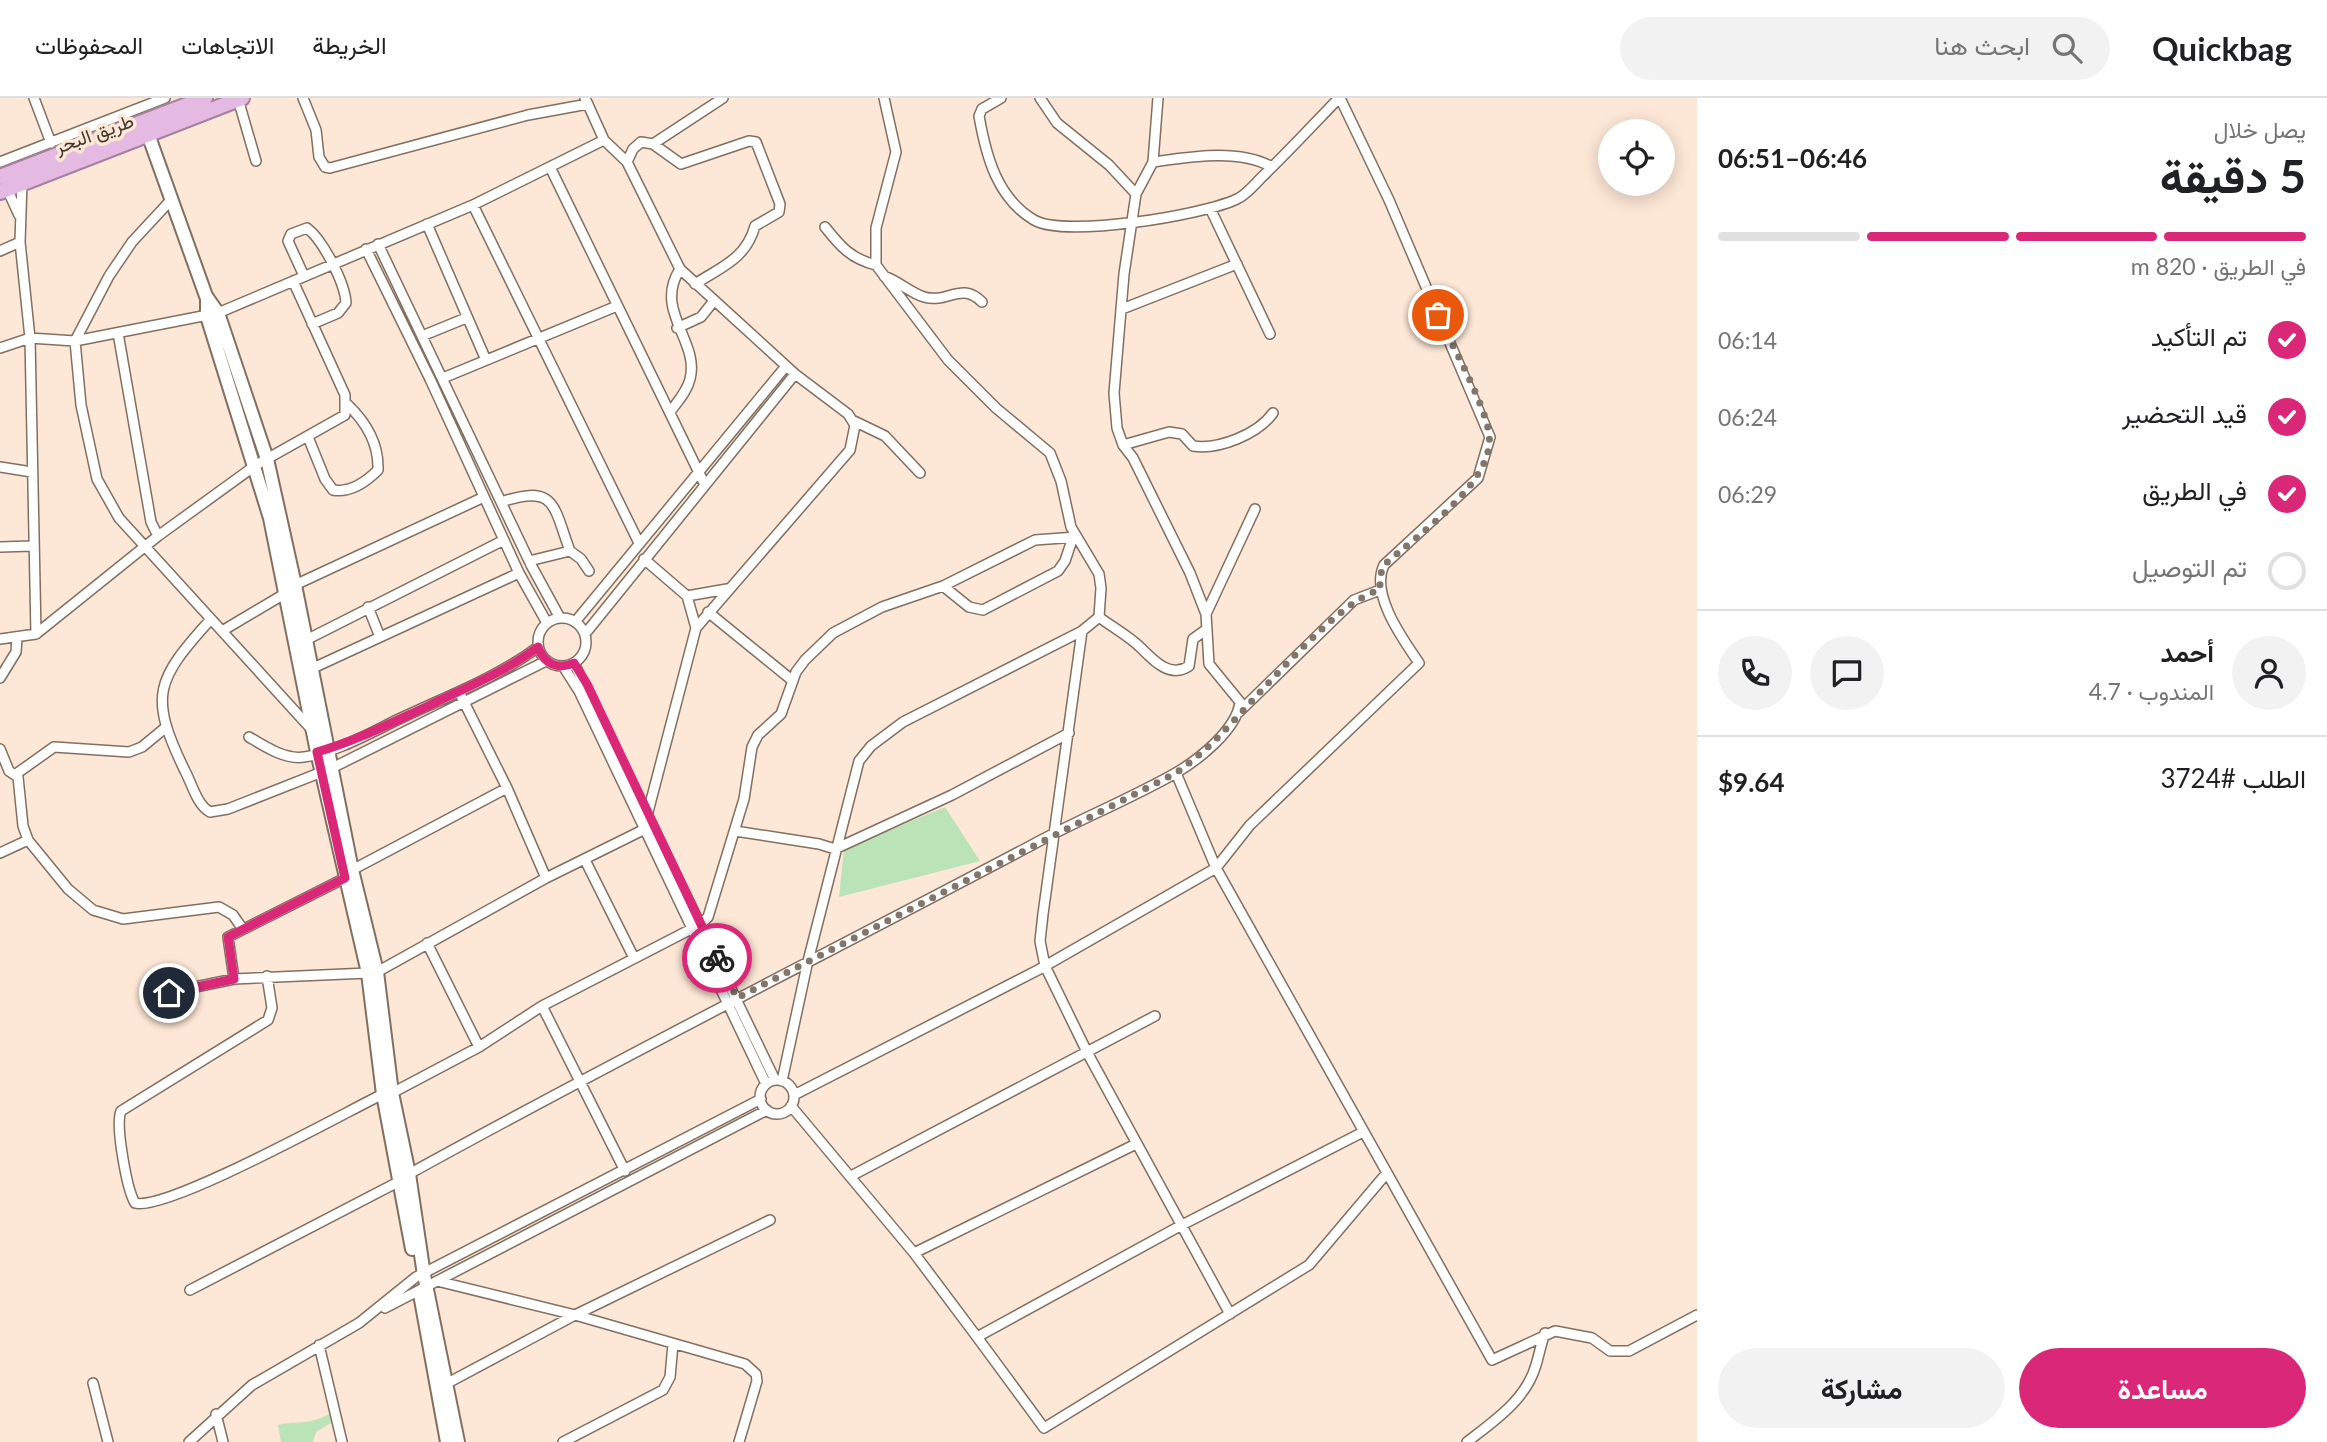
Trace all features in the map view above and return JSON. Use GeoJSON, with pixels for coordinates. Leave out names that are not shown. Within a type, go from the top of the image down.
{"type":"FeatureCollection","features":[{"type":"Feature","properties":{"kind":"highway","name":"طريق البحر"},"geometry":{"type":"LineString","coordinates":[[2,186],[157,109],[205,98]]}},
{"type":"Feature","properties":{"kind":"highway","name":"طريق البحر"},"geometry":{"type":"LineString","coordinates":[[2,186],[22,182],[240,99]]}},
{"type":"Feature","properties":{"kind":"main road"},"geometry":{"type":"LineString","coordinates":[[148,134],[213,314],[261,462],[306,640],[323,751],[372,973],[388,1093],[425,1282],[447,1442]]}},
{"type":"Feature","properties":{"kind":"main road"},"geometry":{"type":"LineString","coordinates":[[291,589],[314,733],[323,751]]}},
{"type":"Feature","properties":{"kind":"main road"},"geometry":{"type":"LineString","coordinates":[[441,1386],[458,1442]]}},
{"type":"Feature","properties":{"kind":"street"},"geometry":{"type":"LineString","coordinates":[[34,98],[51,143]]}},
{"type":"Feature","properties":{"kind":"street"},"geometry":{"type":"LineString","coordinates":[[0,162],[157,109],[165,98]]}},
{"type":"Feature","properties":{"kind":"street"},"geometry":{"type":"LineString","coordinates":[[303,98],[316,130],[318,157],[325,167],[330,168],[587,101],[604,140],[627,162],[680,269],[713,302],[795,374],[854,421],[885,436],[920,473]]}},
{"type":"Feature","properties":{"kind":"street"},"geometry":{"type":"LineString","coordinates":[[705,98],[705,109]]}},
{"type":"Feature","properties":{"kind":"street"},"geometry":{"type":"LineString","coordinates":[[627,162],[638,144],[653,144],[723,98]]}},
{"type":"Feature","properties":{"kind":"street"},"geometry":{"type":"LineString","coordinates":[[189,1442],[216,1414],[265,1376],[624,1168],[761,1100],[774,1082],[807,965],[854,772],[871,747],[903,722],[1082,631],[1099,617],[1102,604],[1098,574],[1074,537],[1050,453],[996,408],[947,360],[876,265],[876,228],[895,152],[884,98]]}},
{"type":"Feature","properties":{"kind":"street"},"geometry":{"type":"LineString","coordinates":[[425,1282],[700,1142],[767,1110],[777,1113],[791,1106],[794,1095],[1045,967],[1216,868],[1250,825],[1419,663],[1380,590],[1380,576],[1384,565],[1478,478],[1490,438],[1389,200],[1339,98],[1240,198],[1210,208],[1132,224],[1043,224],[1016,206],[993,175],[979,116],[982,109],[1001,98]]}},
{"type":"Feature","properties":{"kind":"street"},"geometry":{"type":"LineString","coordinates":[[1040,98],[1057,123],[1109,165],[1136,194]]}},
{"type":"Feature","properties":{"kind":"street"},"geometry":{"type":"LineString","coordinates":[[1158,98],[1153,162],[1136,194],[1124,274],[1114,393],[1116,428],[1122,445],[1133,458],[1190,573],[1206,614],[1209,664],[1240,702],[1239,712]]}},
{"type":"Feature","properties":{"kind":"street"},"geometry":{"type":"LineString","coordinates":[[240,99],[257,161]]}},
{"type":"Feature","properties":{"kind":"street"},"geometry":{"type":"LineString","coordinates":[[0,348],[30,338],[75,341],[213,314],[473,205],[604,140]]}},
{"type":"Feature","properties":{"kind":"street"},"geometry":{"type":"LineString","coordinates":[[653,144],[681,164],[745,142],[756,142],[777,194],[779,212],[755,226],[750,243],[743,253],[695,284]]}},
{"type":"Feature","properties":{"kind":"street"},"geometry":{"type":"LineString","coordinates":[[1153,162],[1239,157],[1255,159],[1272,167]]}},
{"type":"Feature","properties":{"kind":"street"},"geometry":{"type":"LineString","coordinates":[[550,167],[704,483]]}},
{"type":"Feature","properties":{"kind":"street"},"geometry":{"type":"LineString","coordinates":[[22,182],[20,242],[30,338],[32,546],[36,634]]}},
{"type":"Feature","properties":{"kind":"street"},"geometry":{"type":"LineString","coordinates":[[2,186],[20,216]]}},
{"type":"Feature","properties":{"kind":"street"},"geometry":{"type":"LineString","coordinates":[[170,201],[132,242],[109,276],[75,341],[81,405],[97,479],[119,518],[314,733]]}},
{"type":"Feature","properties":{"kind":"street"},"geometry":{"type":"LineString","coordinates":[[473,205],[639,543]]}},
{"type":"Feature","properties":{"kind":"street"},"geometry":{"type":"LineString","coordinates":[[1210,208],[1270,334]]}},
{"type":"Feature","properties":{"kind":"street"},"geometry":{"type":"LineString","coordinates":[[427,224],[486,360]]}},
{"type":"Feature","properties":{"kind":"street"},"geometry":{"type":"LineString","coordinates":[[825,227],[845,252],[856,260],[876,265]]}},
{"type":"Feature","properties":{"kind":"street"},"geometry":{"type":"LineString","coordinates":[[304,276],[288,242],[291,234],[299,228],[307,228],[316,236],[343,287],[346,303],[338,313],[312,324]]}},
{"type":"Feature","properties":{"kind":"street"},"geometry":{"type":"LineString","coordinates":[[0,251],[20,242]]}},
{"type":"Feature","properties":{"kind":"street"},"geometry":{"type":"LineString","coordinates":[[378,244],[529,561],[560,618]]}},
{"type":"Feature","properties":{"kind":"street"},"geometry":{"type":"LineString","coordinates":[[366,249],[519,573],[547,623]]}},
{"type":"Feature","properties":{"kind":"street"},"geometry":{"type":"LineString","coordinates":[[1122,309],[1237,264]]}},
{"type":"Feature","properties":{"kind":"street"},"geometry":{"type":"LineString","coordinates":[[670,412],[691,377],[688,351],[677,328],[671,296],[671,285],[680,269]]}},
{"type":"Feature","properties":{"kind":"street"},"geometry":{"type":"LineString","coordinates":[[883,275],[924,297],[970,292],[982,302]]}},
{"type":"Feature","properties":{"kind":"street"},"geometry":{"type":"LineString","coordinates":[[293,281],[347,404],[362,418],[369,430],[378,470],[371,477],[346,490],[333,490],[325,479],[309,437]]}},
{"type":"Feature","properties":{"kind":"street"},"geometry":{"type":"LineString","coordinates":[[677,328],[701,317],[713,302]]}},
{"type":"Feature","properties":{"kind":"street"},"geometry":{"type":"LineString","coordinates":[[443,379],[617,306]]}},
{"type":"Feature","properties":{"kind":"street"},"geometry":{"type":"LineString","coordinates":[[422,337],[466,318]]}},
{"type":"Feature","properties":{"kind":"street"},"geometry":{"type":"LineString","coordinates":[[118,333],[151,522],[158,536]]}},
{"type":"Feature","properties":{"kind":"street"},"geometry":{"type":"LineString","coordinates":[[575,622],[786,366]]}},
{"type":"Feature","properties":{"kind":"street"},"geometry":{"type":"LineString","coordinates":[[584,634],[795,374]]}},
{"type":"Feature","properties":{"kind":"street"},"geometry":{"type":"LineString","coordinates":[[0,639],[36,634],[158,536],[261,462],[345,415],[347,404]]}},
{"type":"Feature","properties":{"kind":"street"},"geometry":{"type":"LineString","coordinates":[[1122,445],[1169,432],[1182,434],[1193,446],[1207,446],[1254,432],[1273,413]]}},
{"type":"Feature","properties":{"kind":"street"},"geometry":{"type":"LineString","coordinates":[[648,812],[696,628],[850,450],[855,433],[854,421]]}},
{"type":"Feature","properties":{"kind":"street"},"geometry":{"type":"LineString","coordinates":[[0,467],[32,472]]}},
{"type":"Feature","properties":{"kind":"street"},"geometry":{"type":"LineString","coordinates":[[501,502],[532,493],[544,498],[557,516],[570,551],[589,571]]}},
{"type":"Feature","properties":{"kind":"street"},"geometry":{"type":"LineString","coordinates":[[222,631],[291,589],[484,498]]}},
{"type":"Feature","properties":{"kind":"street"},"geometry":{"type":"LineString","coordinates":[[1206,614],[1255,509]]}},
{"type":"Feature","properties":{"kind":"street"},"geometry":{"type":"LineString","coordinates":[[267,976],[272,1008],[268,1020],[121,1111],[119,1125],[130,1191],[135,1203],[150,1204],[186,1191],[388,1093],[479,1047],[542,1006],[696,926],[712,909],[750,771],[752,747],[758,735],[781,714],[799,666],[833,633],[882,607],[943,586],[1035,540],[1074,537]]}},
{"type":"Feature","properties":{"kind":"street"},"geometry":{"type":"LineString","coordinates":[[943,586],[969,607],[990,609],[1058,571],[1074,537]]}},
{"type":"Feature","properties":{"kind":"street"},"geometry":{"type":"LineString","coordinates":[[306,640],[504,540]]}},
{"type":"Feature","properties":{"kind":"street"},"geometry":{"type":"LineString","coordinates":[[0,547],[32,546]]}},
{"type":"Feature","properties":{"kind":"street"},"geometry":{"type":"LineString","coordinates":[[529,561],[570,551]]}},
{"type":"Feature","properties":{"kind":"street"},"geometry":{"type":"LineString","coordinates":[[644,559],[687,596],[696,628]]}},
{"type":"Feature","properties":{"kind":"street"},"geometry":{"type":"LineString","coordinates":[[311,669],[519,573]]}},
{"type":"Feature","properties":{"kind":"street"},"geometry":{"type":"LineString","coordinates":[[687,596],[727,589]]}},
{"type":"Feature","properties":{"kind":"street"},"geometry":{"type":"LineString","coordinates":[[190,1290],[405,1177],[581,1079],[726,1003],[807,965],[1056,832],[1176,773],[1209,747],[1239,712],[1354,600],[1380,590]]}},
{"type":"Feature","properties":{"kind":"street"},"geometry":{"type":"LineString","coordinates":[[533,598],[546,593]]}},
{"type":"Feature","properties":{"kind":"street"},"geometry":{"type":"LineString","coordinates":[[368,607],[380,637]]}},
{"type":"Feature","properties":{"kind":"street"},"geometry":{"type":"LineString","coordinates":[[708,612],[793,681]]}},
{"type":"Feature","properties":{"kind":"street"},"geometry":{"type":"LineString","coordinates":[[1099,617],[1160,667],[1175,670],[1189,666],[1193,639],[1208,629]]}},
{"type":"Feature","properties":{"kind":"street"},"geometry":{"type":"LineString","coordinates":[[211,619],[175,660],[166,676],[162,709],[165,728],[200,802],[210,811],[228,809],[327,770],[546,661],[563,666],[574,663],[584,650],[584,634],[575,622],[560,618],[547,623],[539,634],[538,647],[546,661]]}},
{"type":"Feature","properties":{"kind":"street"},"geometry":{"type":"LineString","coordinates":[[1082,631],[1042,928],[1045,967],[1088,1054],[1230,1314]]}},
{"type":"Feature","properties":{"kind":"street"},"geometry":{"type":"LineString","coordinates":[[0,678],[16,652],[17,638]]}},
{"type":"Feature","properties":{"kind":"street"},"geometry":{"type":"LineString","coordinates":[[249,737],[287,755],[306,757],[459,691],[522,659],[538,647]]}},
{"type":"Feature","properties":{"kind":"street"},"geometry":{"type":"LineString","coordinates":[[574,663],[648,812],[726,1003],[774,1082],[794,1095]]}},
{"type":"Feature","properties":{"kind":"street"},"geometry":{"type":"LineString","coordinates":[[563,666],[579,691],[643,830],[737,998],[774,1082]]}},
{"type":"Feature","properties":{"kind":"street"},"geometry":{"type":"LineString","coordinates":[[459,691],[508,788],[546,878]]}},
{"type":"Feature","properties":{"kind":"street"},"geometry":{"type":"LineString","coordinates":[[0,776],[12,773],[54,747],[129,752],[138,750],[165,728]]}},
{"type":"Feature","properties":{"kind":"street"},"geometry":{"type":"LineString","coordinates":[[735,831],[835,849],[930,806],[1069,733]]}},
{"type":"Feature","properties":{"kind":"street"},"geometry":{"type":"LineString","coordinates":[[0,749],[12,773],[28,840],[80,900],[107,916],[141,918],[211,906],[226,910],[242,928]]}},
{"type":"Feature","properties":{"kind":"street"},"geometry":{"type":"LineString","coordinates":[[1176,773],[1216,868],[1492,1360],[1545,1334],[1575,1333],[1620,1353],[1656,1339],[1697,1315]]}},
{"type":"Feature","properties":{"kind":"street"},"geometry":{"type":"LineString","coordinates":[[234,979],[228,937],[508,788]]}},
{"type":"Feature","properties":{"kind":"street"},"geometry":{"type":"LineString","coordinates":[[147,997],[234,979],[372,973],[546,878],[643,830]]}},
{"type":"Feature","properties":{"kind":"street"},"geometry":{"type":"LineString","coordinates":[[0,853],[28,840]]}},
{"type":"Feature","properties":{"kind":"street"},"geometry":{"type":"LineString","coordinates":[[585,860],[634,958]]}},
{"type":"Feature","properties":{"kind":"street"},"geometry":{"type":"LineString","coordinates":[[427,943],[479,1047]]}},
{"type":"Feature","properties":{"kind":"street"},"geometry":{"type":"LineString","coordinates":[[542,1006],[581,1079],[629,1180]]}},
{"type":"Feature","properties":{"kind":"street"},"geometry":{"type":"LineString","coordinates":[[852,1176],[1088,1054],[1155,1016]]}},
{"type":"Feature","properties":{"kind":"street"},"geometry":{"type":"LineString","coordinates":[[761,1100],[767,1110]]}},
{"type":"Feature","properties":{"kind":"street"},"geometry":{"type":"LineString","coordinates":[[791,1106],[914,1253],[1044,1428],[1309,1265],[1387,1174]]}},
{"type":"Feature","properties":{"kind":"street"},"geometry":{"type":"LineString","coordinates":[[695,1132],[700,1142]]}},
{"type":"Feature","properties":{"kind":"street"},"geometry":{"type":"LineString","coordinates":[[977,1337],[1180,1226],[1363,1132]]}},
{"type":"Feature","properties":{"kind":"street"},"geometry":{"type":"LineString","coordinates":[[914,1253],[1136,1144]]}},
{"type":"Feature","properties":{"kind":"street"},"geometry":{"type":"LineString","coordinates":[[441,1386],[575,1315],[770,1220]]}},
{"type":"Feature","properties":{"kind":"street"},"geometry":{"type":"LineString","coordinates":[[425,1282],[575,1315],[745,1364],[756,1374],[748,1418],[739,1442]]}},
{"type":"Feature","properties":{"kind":"street"},"geometry":{"type":"LineString","coordinates":[[1467,1442],[1506,1411],[1525,1389],[1536,1366],[1545,1334]]}},
{"type":"Feature","properties":{"kind":"street"},"geometry":{"type":"LineString","coordinates":[[563,1442],[663,1390],[670,1377],[673,1344]]}},
{"type":"Feature","properties":{"kind":"street"},"geometry":{"type":"LineString","coordinates":[[319,1345],[342,1442]]}},
{"type":"Feature","properties":{"kind":"street"},"geometry":{"type":"LineString","coordinates":[[93,1383],[108,1442]]}},
{"type":"Feature","properties":{"kind":"street"},"geometry":{"type":"LineString","coordinates":[[216,1414],[223,1442]]}},
{"type":"Feature","properties":{"kind":"green space"},"geometry":{"type":"Polygon","coordinates":[[[945,807],[980,861],[839,897],[844,849],[945,807]]]}},
{"type":"Feature","properties":{"kind":"green space"},"geometry":{"type":"Polygon","coordinates":[[[329,1414],[331,1423],[316,1432],[313,1442],[281,1442],[278,1425],[309,1421],[329,1414]]]}},
{"type":"Feature","properties":{"kind":"way so far"},"geometry":{"type":"LineString","coordinates":[[717,958],[737,998],[807,965],[1056,832],[1176,773],[1209,747],[1233,723],[1239,712],[1354,600],[1366,593],[1380,590],[1380,576],[1384,565],[1478,478],[1488,451],[1488,427],[1438,315]]}},
{"type":"Feature","properties":{"kind":"route"},"geometry":{"type":"LineString","coordinates":[[169,993],[234,979],[228,937],[345,878],[317,752],[361,737],[459,691],[522,659],[538,647],[546,661],[554,665],[574,663],[587,684],[717,958]]}}]}
